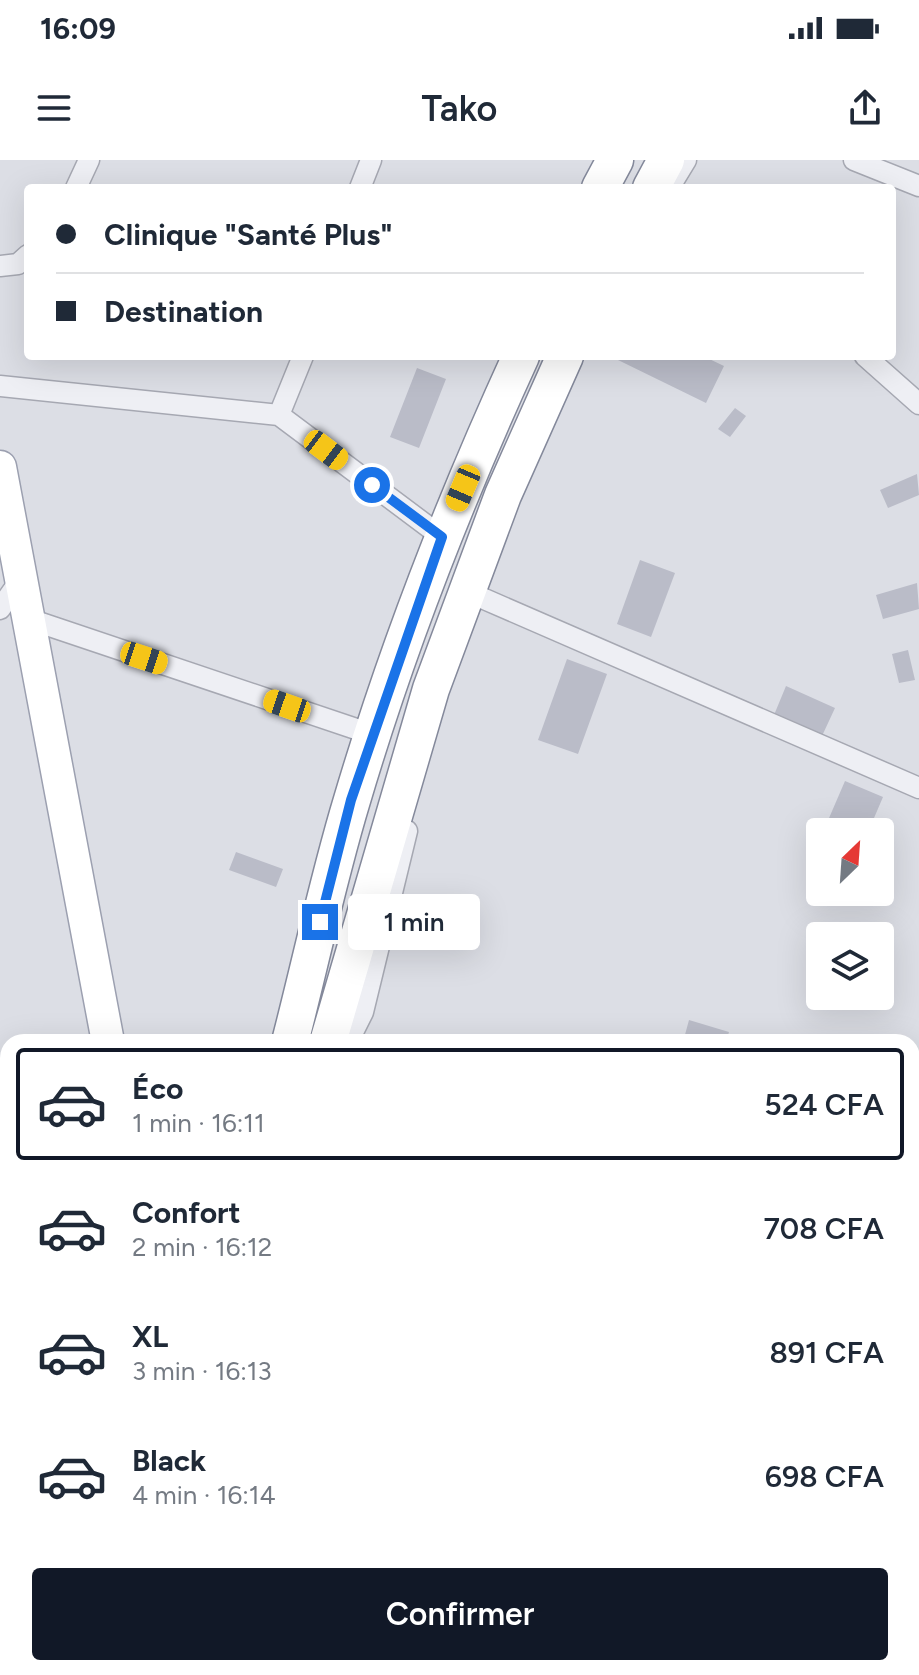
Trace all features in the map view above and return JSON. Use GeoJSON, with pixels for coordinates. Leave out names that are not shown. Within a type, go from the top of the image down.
{"type":"FeatureCollection","features":[{"type":"Feature","properties":{"kind":"highway"},"geometry":{"type":"LineString","coordinates":[[602,184],[615,160]]}},
{"type":"Feature","properties":{"kind":"highway"},"geometry":{"type":"LineString","coordinates":[[292,1034],[351,800],[442,537],[519,360]]}},
{"type":"Feature","properties":{"kind":"highway"},"geometry":{"type":"LineString","coordinates":[[330,1034],[431,689],[503,495],[563,360]]}},
{"type":"Feature","properties":{"kind":"main road"},"geometry":{"type":"LineString","coordinates":[[0,467],[21,579],[14,614],[106,1034]]}},
{"type":"Feature","properties":{"kind":"street"},"geometry":{"type":"LineString","coordinates":[[78,184],[89,160]]}},
{"type":"Feature","properties":{"kind":"street"},"geometry":{"type":"LineString","coordinates":[[362,184],[371,160]]}},
{"type":"Feature","properties":{"kind":"street"},"geometry":{"type":"LineString","coordinates":[[666,182],[686,160]]}},
{"type":"Feature","properties":{"kind":"street"},"geometry":{"type":"LineString","coordinates":[[854,160],[919,186]]}},
{"type":"Feature","properties":{"kind":"street"},"geometry":{"type":"LineString","coordinates":[[0,266],[18,264],[24,259]]}},
{"type":"Feature","properties":{"kind":"street"},"geometry":{"type":"LineString","coordinates":[[279,415],[301,360]]}},
{"type":"Feature","properties":{"kind":"street"},"geometry":{"type":"LineString","coordinates":[[352,1034],[363,1012],[420,780],[482,598],[536,460],[581,360]]}},
{"type":"Feature","properties":{"kind":"street"},"geometry":{"type":"LineString","coordinates":[[870,360],[919,404]]}},
{"type":"Feature","properties":{"kind":"street"},"geometry":{"type":"LineString","coordinates":[[0,386],[279,415],[442,537]]}},
{"type":"Feature","properties":{"kind":"street"},"geometry":{"type":"LineString","coordinates":[[482,598],[919,788]]}},
{"type":"Feature","properties":{"kind":"street"},"geometry":{"type":"LineString","coordinates":[[14,614],[374,735]]}},
{"type":"Feature","properties":{"kind":"building"},"geometry":{"type":"Polygon","coordinates":[[[618,360],[711,360],[724,366],[706,403],[618,360]]]}},
{"type":"Feature","properties":{"kind":"building"},"geometry":{"type":"Polygon","coordinates":[[[417,368],[446,379],[419,448],[390,437],[417,368]]]}},
{"type":"Feature","properties":{"kind":"building"},"geometry":{"type":"Polygon","coordinates":[[[735,408],[746,416],[730,437],[718,429],[735,408]]]}},
{"type":"Feature","properties":{"kind":"building"},"geometry":{"type":"Polygon","coordinates":[[[917,474],[919,495],[888,508],[880,490],[917,474]]]}},
{"type":"Feature","properties":{"kind":"building"},"geometry":{"type":"Polygon","coordinates":[[[640,560],[675,573],[651,637],[617,624],[640,560]]]}},
{"type":"Feature","properties":{"kind":"building"},"geometry":{"type":"Polygon","coordinates":[[[917,583],[919,609],[883,619],[876,595],[917,583]]]}},
{"type":"Feature","properties":{"kind":"building"},"geometry":{"type":"Polygon","coordinates":[[[908,650],[915,680],[899,683],[892,654],[908,650]]]}},
{"type":"Feature","properties":{"kind":"building"},"geometry":{"type":"Polygon","coordinates":[[[567,659],[607,674],[578,754],[538,740],[567,659]]]}},
{"type":"Feature","properties":{"kind":"building"},"geometry":{"type":"Polygon","coordinates":[[[786,686],[835,708],[822,736],[774,715],[786,686]]]}},
{"type":"Feature","properties":{"kind":"building"},"geometry":{"type":"Polygon","coordinates":[[[845,781],[883,797],[874,818],[829,818],[845,781]]]}},
{"type":"Feature","properties":{"kind":"building"},"geometry":{"type":"Polygon","coordinates":[[[236,852],[283,869],[276,887],[229,870],[236,852]]]}},
{"type":"Feature","properties":{"kind":"building"},"geometry":{"type":"Polygon","coordinates":[[[689,1020],[729,1032],[728,1034],[685,1034],[689,1020]]]}},
{"type":"Feature","properties":{"kind":"route"},"geometry":{"type":"LineString","coordinates":[[320,922],[351,800],[442,537],[372,485]]}}]}
